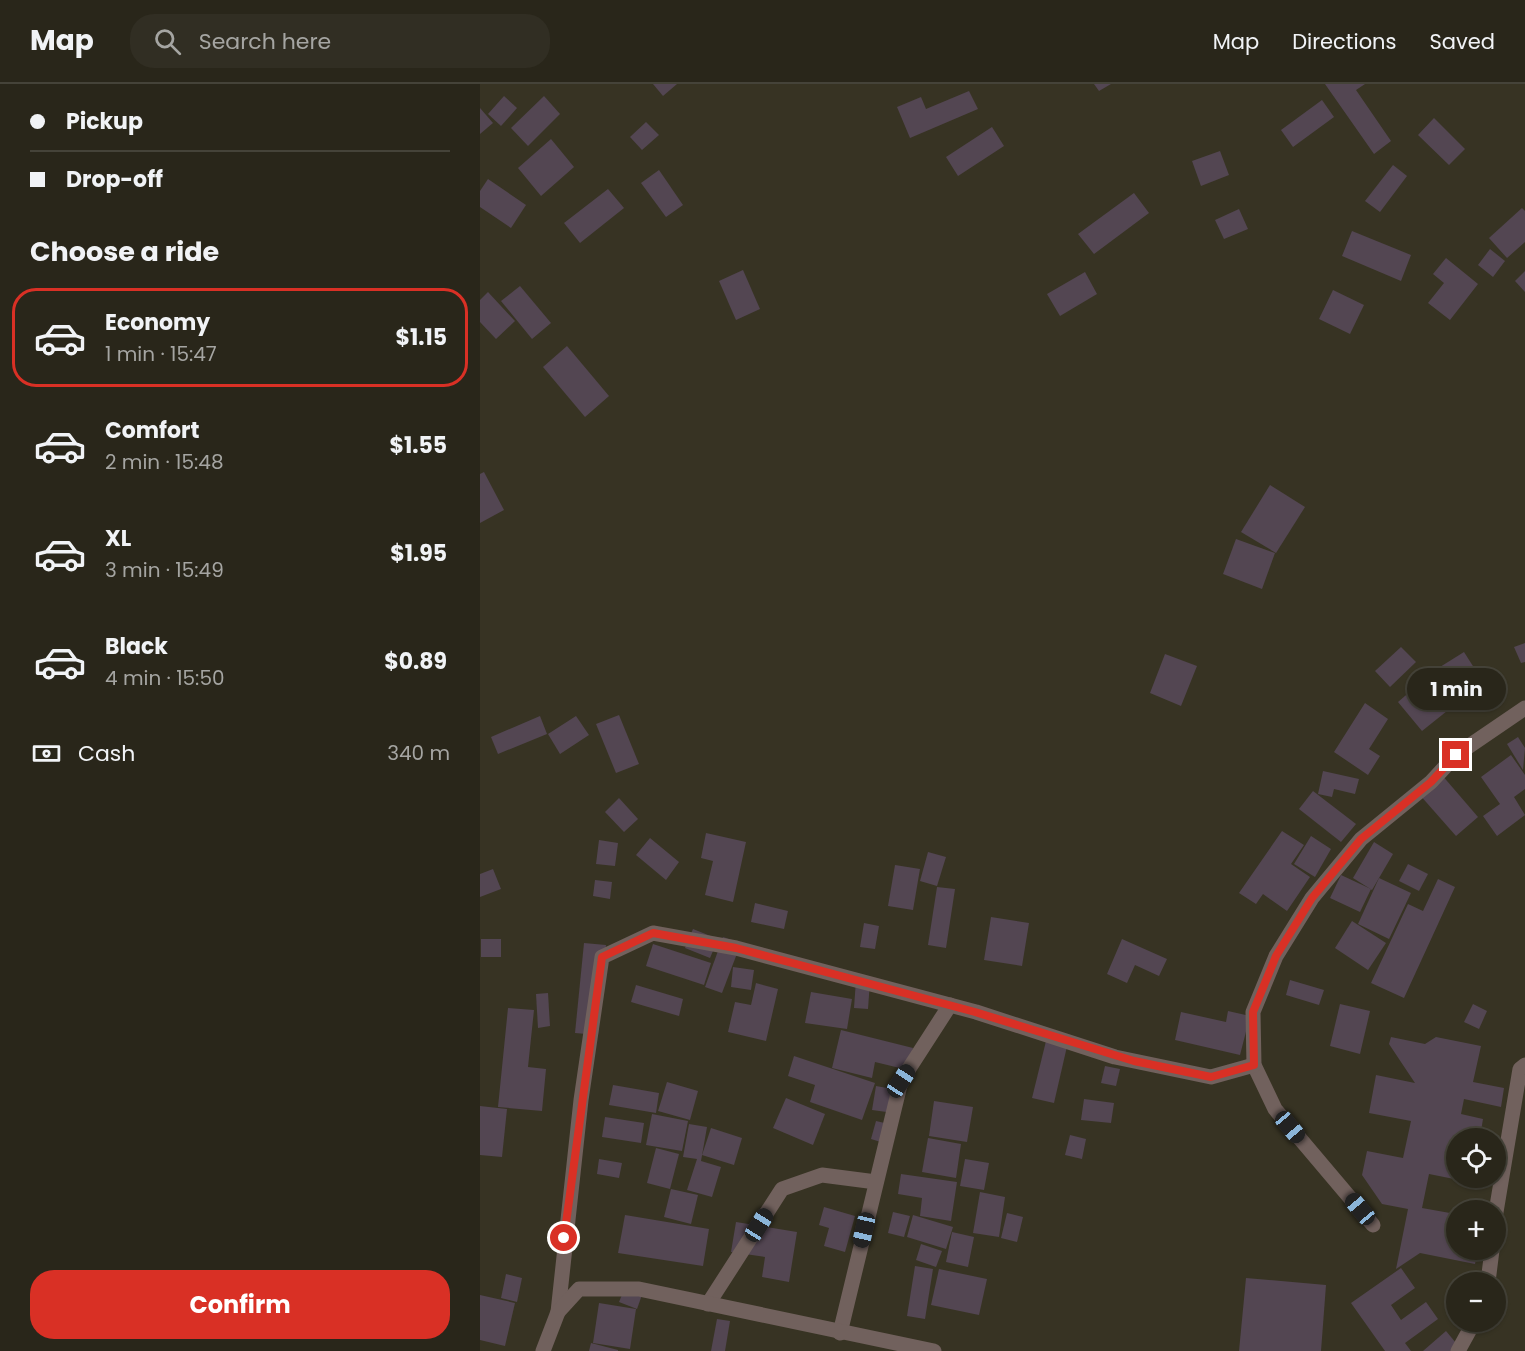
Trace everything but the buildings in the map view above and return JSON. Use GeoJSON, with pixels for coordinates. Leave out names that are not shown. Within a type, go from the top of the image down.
{"type":"FeatureCollection","features":[{"type":"Feature","properties":{"kind":"street"},"geometry":{"type":"LineString","coordinates":[[1373,1225],[1275,1110],[1254,1065],[1253,1012],[1276,956],[1312,898],[1361,839],[1431,782],[1456,755],[1525,709]]}},
{"type":"Feature","properties":{"kind":"street"},"geometry":{"type":"LineString","coordinates":[[543,1351],[558,1312],[566,1227],[602,957],[653,933],[736,948],[950,1005],[1115,1057],[1211,1077],[1254,1065]]}},
{"type":"Feature","properties":{"kind":"street"},"geometry":{"type":"LineString","coordinates":[[840,1333],[901,1081],[950,1005]]}},
{"type":"Feature","properties":{"kind":"street"},"geometry":{"type":"LineString","coordinates":[[1498,1200],[1520,1069],[1525,1065]]}},
{"type":"Feature","properties":{"kind":"street"},"geometry":{"type":"LineString","coordinates":[[708,1304],[782,1189],[822,1175],[876,1182]]}},
{"type":"Feature","properties":{"kind":"street"},"geometry":{"type":"LineString","coordinates":[[558,1312],[579,1289],[639,1289],[934,1351]]}},
{"type":"Feature","properties":{"kind":"street"},"geometry":{"type":"LineString","coordinates":[[1458,1351],[1468,1332]]}},
{"type":"Feature","properties":{"kind":"route"},"geometry":{"type":"LineString","coordinates":[[564,1238],[602,957],[653,933],[736,948],[975,1012],[1115,1057],[1211,1077],[1254,1065],[1253,1012],[1276,956],[1312,898],[1361,839],[1431,782],[1456,755]]}}]}
